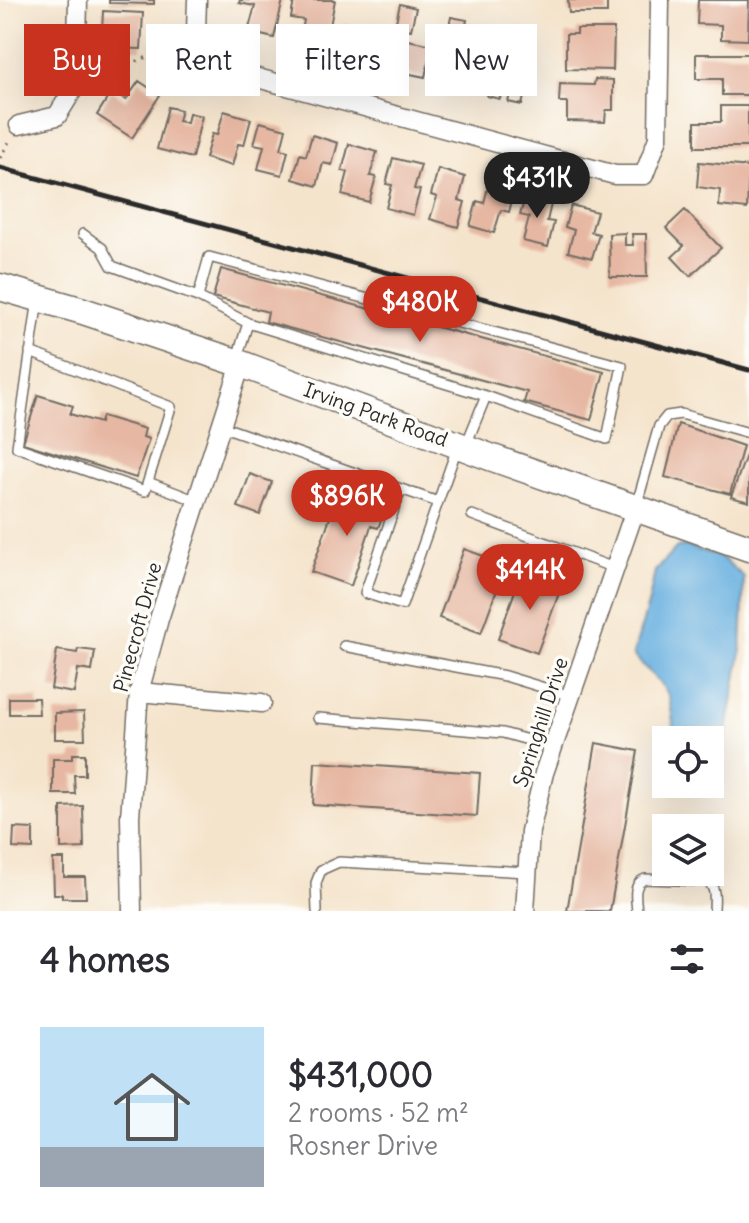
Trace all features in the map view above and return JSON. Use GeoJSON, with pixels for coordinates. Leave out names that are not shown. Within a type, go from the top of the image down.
{"type":"FeatureCollection","features":[{"type":"Feature","properties":{"kind":"main road","name":"Irving Park Road"},"geometry":{"type":"LineString","coordinates":[[0,287],[238,363],[749,548]]}},
{"type":"Feature","properties":{"kind":"street"},"geometry":{"type":"LineString","coordinates":[[77,24],[78,0]]}},
{"type":"Feature","properties":{"kind":"street"},"geometry":{"type":"LineString","coordinates":[[197,0],[195,61],[615,175],[644,175],[658,138],[660,0]]}},
{"type":"Feature","properties":{"kind":"street"},"geometry":{"type":"LineString","coordinates":[[19,125],[57,116],[69,96]]}},
{"type":"Feature","properties":{"kind":"street","name":"Pinecroft Drive"},"geometry":{"type":"LineString","coordinates":[[132,911],[130,817],[139,692],[238,363]]}},
{"type":"Feature","properties":{"kind":"street","name":"Springhill Drive"},"geometry":{"type":"LineString","coordinates":[[525,911],[530,831],[544,773],[636,507]]}},
{"type":"Feature","properties":{"kind":"street"},"geometry":{"type":"LineString","coordinates":[[139,692],[262,703]]}},
{"type":"Feature","properties":{"kind":"lane"},"geometry":{"type":"LineString","coordinates":[[83,234],[102,248],[112,266],[198,297],[248,323],[486,396],[607,439],[622,366],[209,257],[198,297]]}},
{"type":"Feature","properties":{"kind":"lane"},"geometry":{"type":"LineString","coordinates":[[30,352],[171,407],[145,491],[17,447],[30,352],[38,297]]}},
{"type":"Feature","properties":{"kind":"lane"},"geometry":{"type":"LineString","coordinates":[[238,363],[248,323]]}},
{"type":"Feature","properties":{"kind":"lane"},"geometry":{"type":"LineString","coordinates":[[401,489],[365,593],[402,605],[438,502],[486,396]]}},
{"type":"Feature","properties":{"kind":"lane"},"geometry":{"type":"LineString","coordinates":[[636,507],[659,426],[667,416],[681,414],[749,433]]}},
{"type":"Feature","properties":{"kind":"lane"},"geometry":{"type":"LineString","coordinates":[[221,426],[438,502]]}},
{"type":"Feature","properties":{"kind":"lane"},"geometry":{"type":"LineString","coordinates":[[148,482],[197,501]]}},
{"type":"Feature","properties":{"kind":"lane"},"geometry":{"type":"LineString","coordinates":[[472,515],[616,569]]}},
{"type":"Feature","properties":{"kind":"lane"},"geometry":{"type":"LineString","coordinates":[[344,646],[505,676],[571,696]]}},
{"type":"Feature","properties":{"kind":"lane"},"geometry":{"type":"LineString","coordinates":[[318,718],[503,733],[553,747]]}},
{"type":"Feature","properties":{"kind":"lane"},"geometry":{"type":"LineString","coordinates":[[317,911],[316,883],[321,870],[339,862],[527,872]]}},
{"type":"Feature","properties":{"kind":"lane"},"geometry":{"type":"LineString","coordinates":[[637,911],[636,887],[639,881],[645,879],[707,881],[714,890],[714,911]]}},
{"type":"Feature","properties":{"kind":"water"},"geometry":{"type":"Polygon","coordinates":[[[686,546],[721,557],[744,577],[741,652],[724,747],[724,726],[674,726],[669,696],[633,655],[655,571],[677,547],[686,546]]]}},
{"type":"Feature","properties":{"kind":"building"},"geometry":{"type":"Polygon","coordinates":[[[109,0],[154,0],[154,4],[109,3],[109,0]]]}},
{"type":"Feature","properties":{"kind":"building"},"geometry":{"type":"Polygon","coordinates":[[[240,0],[283,0],[274,38],[260,35],[260,24],[250,24],[255,6],[239,3],[240,0]]]}},
{"type":"Feature","properties":{"kind":"building"},"geometry":{"type":"Polygon","coordinates":[[[294,0],[335,0],[330,24],[303,24],[304,20],[291,18],[294,0]]]}},
{"type":"Feature","properties":{"kind":"building"},"geometry":{"type":"Polygon","coordinates":[[[568,0],[607,0],[607,13],[569,13],[568,0]]]}},
{"type":"Feature","properties":{"kind":"building"},"geometry":{"type":"Polygon","coordinates":[[[698,0],[749,0],[748,40],[721,39],[721,25],[697,24],[698,0]]]}},
{"type":"Feature","properties":{"kind":"building"},"geometry":{"type":"Polygon","coordinates":[[[400,4],[416,8],[411,30],[409,24],[395,24],[400,4]]]}},
{"type":"Feature","properties":{"kind":"building"},"geometry":{"type":"Polygon","coordinates":[[[103,11],[143,13],[141,49],[130,49],[130,24],[102,24],[103,11]]]}},
{"type":"Feature","properties":{"kind":"building"},"geometry":{"type":"Polygon","coordinates":[[[451,17],[467,20],[466,24],[450,24],[451,17]]]}},
{"type":"Feature","properties":{"kind":"building"},"geometry":{"type":"Polygon","coordinates":[[[577,29],[614,29],[613,70],[566,69],[566,34],[577,34],[577,29]]]}},
{"type":"Feature","properties":{"kind":"building"},"geometry":{"type":"Polygon","coordinates":[[[409,40],[425,44],[425,77],[409,74],[409,40]]]}},
{"type":"Feature","properties":{"kind":"building"},"geometry":{"type":"Polygon","coordinates":[[[696,54],[749,54],[748,95],[722,95],[722,79],[696,79],[696,54]]]}},
{"type":"Feature","properties":{"kind":"building"},"geometry":{"type":"Polygon","coordinates":[[[595,79],[613,80],[613,110],[606,110],[605,122],[567,121],[567,102],[559,102],[560,84],[594,85],[595,79]]]}},
{"type":"Feature","properties":{"kind":"building"},"geometry":{"type":"Polygon","coordinates":[[[139,81],[146,86],[146,96],[159,96],[132,138],[97,115],[109,96],[120,96],[126,100],[139,81]]]}},
{"type":"Feature","properties":{"kind":"building"},"geometry":{"type":"Polygon","coordinates":[[[510,96],[524,96],[522,105],[508,102],[510,96]]]}},
{"type":"Feature","properties":{"kind":"building"},"geometry":{"type":"Polygon","coordinates":[[[721,106],[748,106],[748,147],[695,147],[695,122],[721,122],[721,106]]]}},
{"type":"Feature","properties":{"kind":"building"},"geometry":{"type":"Polygon","coordinates":[[[168,107],[181,110],[178,121],[187,123],[189,113],[202,116],[192,158],[157,149],[168,107]]]}},
{"type":"Feature","properties":{"kind":"building"},"geometry":{"type":"Polygon","coordinates":[[[224,111],[251,119],[244,145],[238,144],[232,166],[205,158],[212,134],[217,135],[224,111]]]}},
{"type":"Feature","properties":{"kind":"building"},"geometry":{"type":"Polygon","coordinates":[[[260,122],[286,129],[281,149],[288,151],[282,175],[258,169],[264,146],[254,144],[260,122]]]}},
{"type":"Feature","properties":{"kind":"building"},"geometry":{"type":"Polygon","coordinates":[[[312,135],[338,143],[332,165],[323,163],[317,186],[293,179],[300,154],[306,156],[312,135]]]}},
{"type":"Feature","properties":{"kind":"building"},"geometry":{"type":"Polygon","coordinates":[[[349,144],[377,152],[370,176],[376,177],[369,202],[342,195],[348,172],[342,171],[349,144]]]}},
{"type":"Feature","properties":{"kind":"building"},"geometry":{"type":"Polygon","coordinates":[[[393,158],[421,165],[414,189],[420,190],[413,215],[386,208],[392,185],[386,184],[393,158]]]}},
{"type":"Feature","properties":{"kind":"building"},"geometry":{"type":"Polygon","coordinates":[[[699,162],[749,167],[747,209],[719,206],[720,190],[697,187],[699,162]]]}},
{"type":"Feature","properties":{"kind":"building"},"geometry":{"type":"Polygon","coordinates":[[[438,169],[465,177],[459,200],[465,202],[458,227],[430,219],[437,197],[431,195],[438,169]]]}},
{"type":"Feature","properties":{"kind":"building"},"geometry":{"type":"Polygon","coordinates":[[[489,183],[515,189],[509,212],[501,210],[494,233],[470,226],[477,201],[484,203],[489,183]]]}},
{"type":"Feature","properties":{"kind":"building"},"geometry":{"type":"Polygon","coordinates":[[[526,194],[552,200],[547,221],[554,222],[548,247],[523,241],[529,217],[520,215],[526,194]]]}},
{"type":"Feature","properties":{"kind":"building"},"geometry":{"type":"Polygon","coordinates":[[[571,205],[597,212],[591,232],[599,234],[592,258],[568,252],[574,230],[565,227],[571,205]]]}},
{"type":"Feature","properties":{"kind":"building"},"geometry":{"type":"Polygon","coordinates":[[[685,210],[721,248],[690,276],[672,257],[684,246],[666,228],[685,210]]]}},
{"type":"Feature","properties":{"kind":"building"},"geometry":{"type":"Polygon","coordinates":[[[625,233],[625,245],[633,245],[632,234],[646,234],[647,277],[610,277],[609,234],[625,233]]]}},
{"type":"Feature","properties":{"kind":"building"},"geometry":{"type":"Polygon","coordinates":[[[221,269],[604,372],[591,420],[524,402],[527,392],[266,322],[268,312],[213,297],[221,269]]]}},
{"type":"Feature","properties":{"kind":"building"},"geometry":{"type":"Polygon","coordinates":[[[38,395],[73,406],[70,414],[100,423],[102,416],[145,429],[143,437],[149,439],[136,478],[23,443],[38,395]]]}},
{"type":"Feature","properties":{"kind":"building"},"geometry":{"type":"Polygon","coordinates":[[[678,424],[743,446],[730,494],[665,477],[678,424]]]}},
{"type":"Feature","properties":{"kind":"building"},"geometry":{"type":"Polygon","coordinates":[[[749,447],[749,502],[731,497],[749,447]]]}},
{"type":"Feature","properties":{"kind":"building"},"geometry":{"type":"Polygon","coordinates":[[[250,474],[272,482],[260,515],[238,507],[250,474]]]}},
{"type":"Feature","properties":{"kind":"building"},"geometry":{"type":"Polygon","coordinates":[[[348,491],[387,504],[378,528],[371,526],[351,586],[311,572],[333,509],[340,512],[348,491]]]}},
{"type":"Feature","properties":{"kind":"building"},"geometry":{"type":"Polygon","coordinates":[[[464,549],[506,564],[481,633],[439,618],[464,549]]]}},
{"type":"Feature","properties":{"kind":"building"},"geometry":{"type":"Polygon","coordinates":[[[522,571],[562,585],[537,653],[498,639],[522,571]]]}},
{"type":"Feature","properties":{"kind":"building"},"geometry":{"type":"Polygon","coordinates":[[[78,649],[95,651],[92,671],[78,669],[74,693],[51,689],[57,650],[77,653],[78,649]]]}},
{"type":"Feature","properties":{"kind":"building"},"geometry":{"type":"Polygon","coordinates":[[[9,698],[38,698],[39,714],[9,714],[9,698]]]}},
{"type":"Feature","properties":{"kind":"building"},"geometry":{"type":"Polygon","coordinates":[[[84,712],[85,739],[55,739],[55,713],[84,712]]]}},
{"type":"Feature","properties":{"kind":"building"},"geometry":{"type":"Polygon","coordinates":[[[596,743],[638,751],[610,911],[567,911],[596,743]]]}},
{"type":"Feature","properties":{"kind":"building"},"geometry":{"type":"Polygon","coordinates":[[[72,754],[85,754],[85,775],[74,775],[75,794],[53,794],[53,759],[72,759],[72,754]]]}},
{"type":"Feature","properties":{"kind":"building"},"geometry":{"type":"Polygon","coordinates":[[[315,762],[480,773],[477,816],[313,805],[315,762]]]}},
{"type":"Feature","properties":{"kind":"building"},"geometry":{"type":"Polygon","coordinates":[[[83,806],[84,848],[61,849],[61,807],[83,806]]]}},
{"type":"Feature","properties":{"kind":"building"},"geometry":{"type":"Polygon","coordinates":[[[14,828],[33,829],[33,849],[13,848],[14,828]]]}},
{"type":"Feature","properties":{"kind":"building"},"geometry":{"type":"Polygon","coordinates":[[[53,859],[64,859],[64,877],[85,877],[86,898],[62,898],[62,894],[54,894],[53,859]]]}},
{"type":"Feature","properties":{"kind":"railway"},"geometry":{"type":"LineString","coordinates":[[0,168],[749,370]]}}]}
